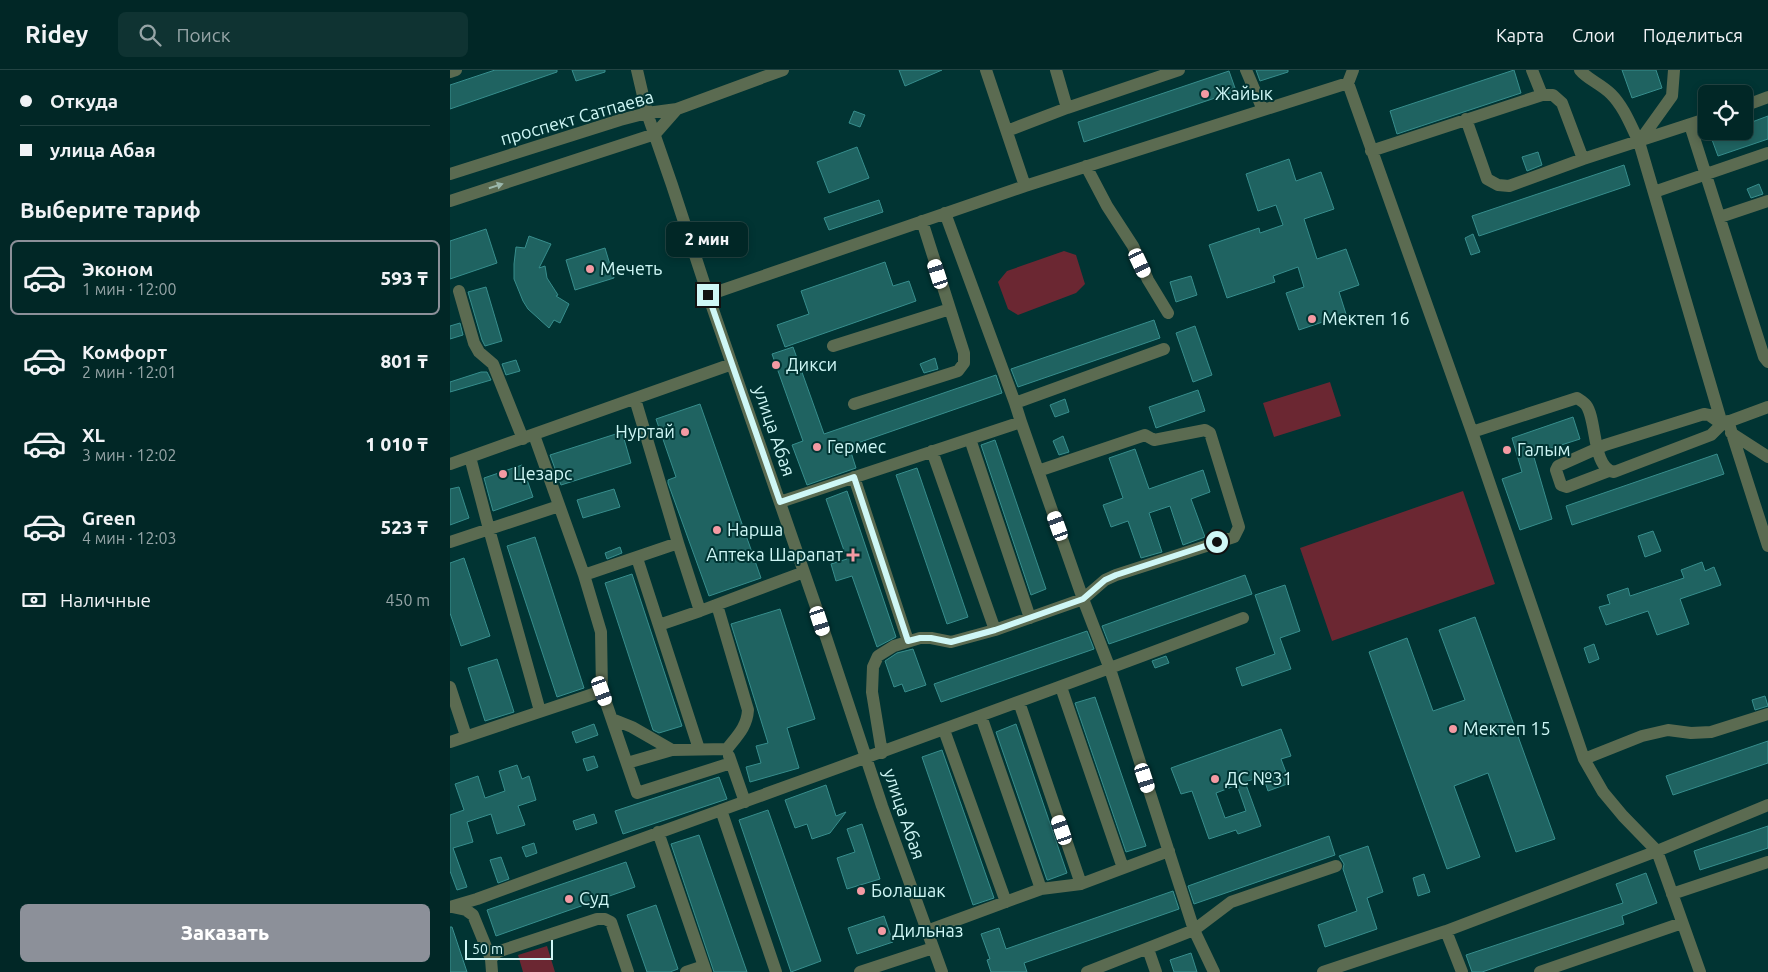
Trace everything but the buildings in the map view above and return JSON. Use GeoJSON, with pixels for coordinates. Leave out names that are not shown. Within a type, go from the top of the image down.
{"type":"FeatureCollection","features":[{"type":"Feature","properties":{"kind":"street"},"geometry":{"type":"LineString","coordinates":[[450,72],[456,70]]}},
{"type":"Feature","properties":{"kind":"street","name":"улица Абая"},"geometry":{"type":"LineString","coordinates":[[637,70],[647,112],[708,295],[866,758],[942,972]]}},
{"type":"Feature","properties":{"kind":"street"},"geometry":{"type":"LineString","coordinates":[[677,109],[783,70]]}},
{"type":"Feature","properties":{"kind":"street"},"geometry":{"type":"LineString","coordinates":[[986,70],[1025,186]]}},
{"type":"Feature","properties":{"kind":"street"},"geometry":{"type":"LineString","coordinates":[[1056,70],[1067,108]]}},
{"type":"Feature","properties":{"kind":"street"},"geometry":{"type":"LineString","coordinates":[[1007,131],[1067,108],[1178,70]]}},
{"type":"Feature","properties":{"kind":"street"},"geometry":{"type":"LineString","coordinates":[[1246,70],[1263,110]]}},
{"type":"Feature","properties":{"kind":"street"},"geometry":{"type":"LineString","coordinates":[[1354,70],[1348,83],[1472,432],[1584,759],[1603,792],[1657,851],[1700,972]]}},
{"type":"Feature","properties":{"kind":"street"},"geometry":{"type":"LineString","coordinates":[[1532,70],[1542,95]]}},
{"type":"Feature","properties":{"kind":"street"},"geometry":{"type":"LineString","coordinates":[[1580,70],[1584,75],[1599,83],[1613,96],[1624,112],[1639,142],[1727,426],[1768,546]]}},
{"type":"Feature","properties":{"kind":"street"},"geometry":{"type":"LineString","coordinates":[[1639,142],[1672,96],[1674,70]]}},
{"type":"Feature","properties":{"kind":"street"},"geometry":{"type":"LineString","coordinates":[[708,295],[1025,186],[1348,83]]}},
{"type":"Feature","properties":{"kind":"street"},"geometry":{"type":"LineString","coordinates":[[1371,151],[1542,95],[1553,95],[1562,103],[1582,159]]}},
{"type":"Feature","properties":{"kind":"street"},"geometry":{"type":"LineString","coordinates":[[1753,103],[1768,97]]}},
{"type":"Feature","properties":{"kind":"street","name":"проспект Сатпаева"},"geometry":{"type":"LineString","coordinates":[[450,174],[647,112],[677,109]]}},
{"type":"Feature","properties":{"kind":"street","name":"проспект Сатпаева"},"geometry":{"type":"LineString","coordinates":[[655,134],[677,109]]}},
{"type":"Feature","properties":{"kind":"street"},"geometry":{"type":"LineString","coordinates":[[1466,119],[1487,179],[1498,185],[1509,186],[1582,159],[1698,122]]}},
{"type":"Feature","properties":{"kind":"street"},"geometry":{"type":"LineString","coordinates":[[1690,125],[1764,357],[1768,362]]}},
{"type":"Feature","properties":{"kind":"street"},"geometry":{"type":"LineString","coordinates":[[450,201],[655,134]]}},
{"type":"Feature","properties":{"kind":"street"},"geometry":{"type":"LineString","coordinates":[[1654,192],[1768,153]]}},
{"type":"Feature","properties":{"kind":"street"},"geometry":{"type":"LineString","coordinates":[[1086,166],[1107,206],[1133,246],[1148,280],[1168,313]]}},
{"type":"Feature","properties":{"kind":"street"},"geometry":{"type":"LineString","coordinates":[[1720,217],[1768,201]]}},
{"type":"Feature","properties":{"kind":"street"},"geometry":{"type":"LineString","coordinates":[[945,213],[1015,403],[1083,599],[1110,669],[1194,930],[1214,972]]}},
{"type":"Feature","properties":{"kind":"street"},"geometry":{"type":"LineString","coordinates":[[854,404],[958,370],[964,363],[964,353],[922,221]]}},
{"type":"Feature","properties":{"kind":"street"},"geometry":{"type":"LineString","coordinates":[[459,291],[474,343],[480,352],[493,364],[528,437],[559,506],[584,575],[601,632],[602,691],[637,793],[731,763]]}},
{"type":"Feature","properties":{"kind":"street"},"geometry":{"type":"LineString","coordinates":[[833,346],[950,308]]}},
{"type":"Feature","properties":{"kind":"street"},"geometry":{"type":"LineString","coordinates":[[1015,403],[1164,349]]}},
{"type":"Feature","properties":{"kind":"street"},"geometry":{"type":"LineString","coordinates":[[450,464],[732,364]]}},
{"type":"Feature","properties":{"kind":"street"},"geometry":{"type":"LineString","coordinates":[[1472,432],[1577,398],[1587,407],[1598,449],[1607,469],[1614,472],[1711,435],[1768,407]]}},
{"type":"Feature","properties":{"kind":"street"},"geometry":{"type":"LineString","coordinates":[[635,399],[700,611]]}},
{"type":"Feature","properties":{"kind":"street"},"geometry":{"type":"LineString","coordinates":[[1607,469],[1567,487],[1561,485],[1556,470],[1558,466],[1605,445],[1704,414],[1727,426],[1768,457]]}},
{"type":"Feature","properties":{"kind":"street"},"geometry":{"type":"LineString","coordinates":[[780,502],[1021,422]]}},
{"type":"Feature","properties":{"kind":"street"},"geometry":{"type":"LineString","coordinates":[[882,753],[872,692],[873,667],[878,656],[886,650],[920,638],[951,642],[1030,618],[1083,599],[1105,580],[1116,575],[1234,537],[1239,527],[1210,433],[1205,430],[1154,440],[1145,435],[1038,471]]}},
{"type":"Feature","properties":{"kind":"street"},"geometry":{"type":"LineString","coordinates":[[970,439],[1030,618]]}},
{"type":"Feature","properties":{"kind":"street"},"geometry":{"type":"LineString","coordinates":[[932,452],[995,630]]}},
{"type":"Feature","properties":{"kind":"street"},"geometry":{"type":"LineString","coordinates":[[470,457],[540,711]]}},
{"type":"Feature","properties":{"kind":"street"},"geometry":{"type":"LineString","coordinates":[[854,477],[908,641]]}},
{"type":"Feature","properties":{"kind":"street"},"geometry":{"type":"LineString","coordinates":[[450,542],[559,506]]}},
{"type":"Feature","properties":{"kind":"street"},"geometry":{"type":"LineString","coordinates":[[584,575],[678,543]]}},
{"type":"Feature","properties":{"kind":"street"},"geometry":{"type":"LineString","coordinates":[[637,558],[699,749]]}},
{"type":"Feature","properties":{"kind":"street"},"geometry":{"type":"LineString","coordinates":[[659,624],[717,605],[804,572]]}},
{"type":"Feature","properties":{"kind":"street"},"geometry":{"type":"LineString","coordinates":[[717,605],[748,710],[748,720],[727,749]]}},
{"type":"Feature","properties":{"kind":"street"},"geometry":{"type":"LineString","coordinates":[[450,907],[477,899],[658,832],[882,753],[1243,618]]}},
{"type":"Feature","properties":{"kind":"street"},"geometry":{"type":"LineString","coordinates":[[450,687],[466,736]]}},
{"type":"Feature","properties":{"kind":"street"},"geometry":{"type":"LineString","coordinates":[[1061,687],[1123,868]]}},
{"type":"Feature","properties":{"kind":"street"},"geometry":{"type":"LineString","coordinates":[[450,742],[602,691]]}},
{"type":"Feature","properties":{"kind":"street"},"geometry":{"type":"LineString","coordinates":[[1019,702],[1081,884]]}},
{"type":"Feature","properties":{"kind":"street"},"geometry":{"type":"LineString","coordinates":[[1584,759],[1642,736],[1668,730],[1691,733],[1711,732],[1768,714]]}},
{"type":"Feature","properties":{"kind":"street"},"geometry":{"type":"LineString","coordinates":[[981,716],[1041,889]]}},
{"type":"Feature","properties":{"kind":"street"},"geometry":{"type":"LineString","coordinates":[[612,719],[632,727],[672,750]]}},
{"type":"Feature","properties":{"kind":"street"},"geometry":{"type":"LineString","coordinates":[[944,730],[1006,902]]}},
{"type":"Feature","properties":{"kind":"street"},"geometry":{"type":"LineString","coordinates":[[627,762],[672,750],[727,749]]}},
{"type":"Feature","properties":{"kind":"street"},"geometry":{"type":"LineString","coordinates":[[727,749],[745,802]]}},
{"type":"Feature","properties":{"kind":"street"},"geometry":{"type":"LineString","coordinates":[[1323,972],[1446,931],[1657,851],[1768,805]]}},
{"type":"Feature","properties":{"kind":"street"},"geometry":{"type":"LineString","coordinates":[[721,810],[776,972]]}},
{"type":"Feature","properties":{"kind":"street"},"geometry":{"type":"LineString","coordinates":[[658,832],[705,969],[686,972]]}},
{"type":"Feature","properties":{"kind":"street"},"geometry":{"type":"LineString","coordinates":[[927,930],[1041,889],[1081,884],[1169,851]]}},
{"type":"Feature","properties":{"kind":"street"},"geometry":{"type":"LineString","coordinates":[[1672,894],[1768,862]]}},
{"type":"Feature","properties":{"kind":"street"},"geometry":{"type":"LineString","coordinates":[[1087,972],[1110,968],[1148,949],[1194,930],[1231,902],[1336,866]]}},
{"type":"Feature","properties":{"kind":"street"},"geometry":{"type":"LineString","coordinates":[[450,907],[466,910],[473,915],[491,959],[492,972]]}},
{"type":"Feature","properties":{"kind":"street"},"geometry":{"type":"LineString","coordinates":[[491,959],[497,952],[598,919],[605,919],[611,922],[628,972]]}},
{"type":"Feature","properties":{"kind":"street"},"geometry":{"type":"LineString","coordinates":[[1540,972],[1682,923]]}},
{"type":"Feature","properties":{"kind":"street"},"geometry":{"type":"LineString","coordinates":[[1446,931],[1462,972]]}},
{"type":"Feature","properties":{"kind":"street"},"geometry":{"type":"LineString","coordinates":[[860,972],[934,948]]}},
{"type":"Feature","properties":{"kind":"street"},"geometry":{"type":"LineString","coordinates":[[1148,949],[1156,972]]}},
{"type":"Feature","properties":{"kind":"shaded area"},"geometry":{"type":"Polygon","coordinates":[[[1064,251],[1076,255],[1085,284],[1076,293],[1018,315],[1008,309],[998,282],[1007,271],[1064,251]]]}},
{"type":"Feature","properties":{"kind":"shaded area"},"geometry":{"type":"Polygon","coordinates":[[[1330,382],[1341,416],[1274,437],[1263,403],[1330,382]]]}},
{"type":"Feature","properties":{"kind":"shaded area"},"geometry":{"type":"Polygon","coordinates":[[[1463,491],[1495,584],[1332,641],[1300,548],[1463,491]]]}},
{"type":"Feature","properties":{"kind":"shaded area"},"geometry":{"type":"Polygon","coordinates":[[[547,946],[555,972],[523,972],[518,955],[547,946]]]}},
{"type":"Feature","properties":{"kind":"place","name":"Жайык"},"geometry":{"type":"Point","coordinates":[1205,94]}},
{"type":"Feature","properties":{"kind":"place","name":"Мечеть"},"geometry":{"type":"Point","coordinates":[590,269]}},
{"type":"Feature","properties":{"kind":"place","name":"Мектеп 16"},"geometry":{"type":"Point","coordinates":[1312,319]}},
{"type":"Feature","properties":{"kind":"place","name":"Дикси"},"geometry":{"type":"Point","coordinates":[776,365]}},
{"type":"Feature","properties":{"kind":"place","name":"Нуртай"},"geometry":{"type":"Point","coordinates":[685,432]}},
{"type":"Feature","properties":{"kind":"place","name":"Гермес"},"geometry":{"type":"Point","coordinates":[817,447]}},
{"type":"Feature","properties":{"kind":"place","name":"Галым"},"geometry":{"type":"Point","coordinates":[1507,450]}},
{"type":"Feature","properties":{"kind":"place","name":"Цезарс"},"geometry":{"type":"Point","coordinates":[503,474]}},
{"type":"Feature","properties":{"kind":"place","name":"Нарша"},"geometry":{"type":"Point","coordinates":[717,530]}},
{"type":"Feature","properties":{"kind":"place","name":"Аптека Шарапат"},"geometry":{"type":"Point","coordinates":[853,555]}},
{"type":"Feature","properties":{"kind":"place","name":"Мектеп 15"},"geometry":{"type":"Point","coordinates":[1453,729]}},
{"type":"Feature","properties":{"kind":"place","name":"ДС №31"},"geometry":{"type":"Point","coordinates":[1215,779]}},
{"type":"Feature","properties":{"kind":"place","name":"Болашак"},"geometry":{"type":"Point","coordinates":[861,891]}},
{"type":"Feature","properties":{"kind":"place","name":"Суд"},"geometry":{"type":"Point","coordinates":[569,899]}},
{"type":"Feature","properties":{"kind":"place","name":"Дильназ"},"geometry":{"type":"Point","coordinates":[882,931]}},
{"type":"Feature","properties":{"kind":"route"},"geometry":{"type":"LineString","coordinates":[[708,295],[780,502],[854,477],[908,641],[931,638],[951,642],[995,630],[1083,599],[1105,580],[1116,575],[1217,542]]}}]}
